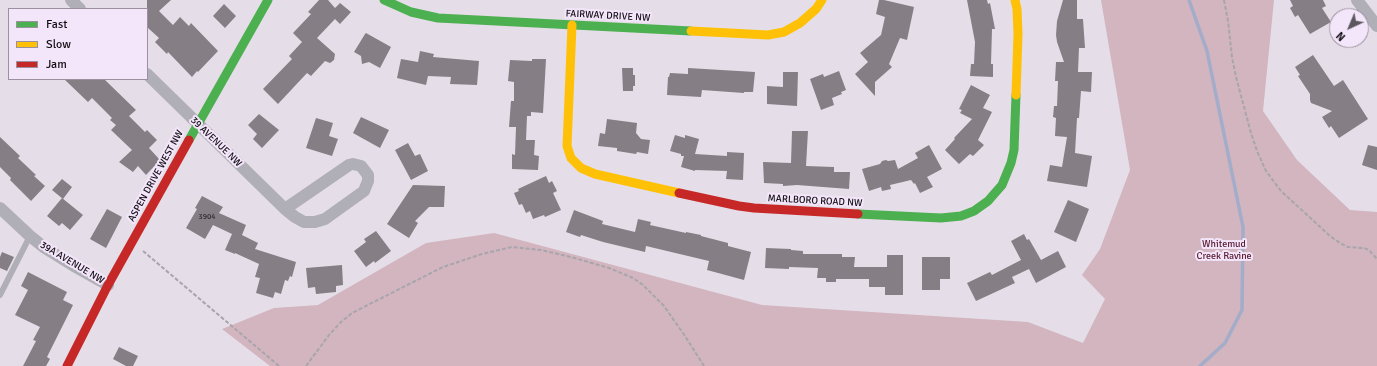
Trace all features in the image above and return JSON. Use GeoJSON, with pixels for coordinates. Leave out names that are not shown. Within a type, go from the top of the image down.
{"type":"FeatureCollection","features":[{"type":"Feature","properties":{"kind":"street"},"geometry":{"type":"LineString","coordinates":[[71,0],[79,8]]}},
{"type":"Feature","properties":{"kind":"street","name":"ASPEN DRIVE WEST NW"},"geometry":{"type":"LineString","coordinates":[[67,366],[108,285],[268,0]]}},
{"type":"Feature","properties":{"kind":"street","name":"FAIRWAY DRIVE NW"},"geometry":{"type":"LineString","coordinates":[[384,0],[411,12],[438,18],[768,35],[784,32],[800,23],[816,9],[822,0]]}},
{"type":"Feature","properties":{"kind":"street","name":"MARLBORO ROAD NW"},"geometry":{"type":"LineString","coordinates":[[572,25],[567,146],[570,158],[581,168],[595,174],[739,206],[941,218],[961,216],[974,211],[988,200],[1002,185],[1011,163],[1014,150],[1018,34],[1015,0]]}},
{"type":"Feature","properties":{"kind":"street"},"geometry":{"type":"LineString","coordinates":[[1357,0],[1377,26]]}},
{"type":"Feature","properties":{"kind":"street","name":"39 AVENUE NW"},"geometry":{"type":"LineString","coordinates":[[148,75],[285,209],[304,222],[315,222],[325,219],[364,191],[368,181],[368,175],[361,166],[353,164],[349,165],[285,209]]}},
{"type":"Feature","properties":{"kind":"street","name":"39A AVENUE NW"},"geometry":{"type":"LineString","coordinates":[[0,208],[30,236],[60,258],[108,285]]}},
{"type":"Feature","properties":{"kind":"lane"},"geometry":{"type":"LineString","coordinates":[[0,295],[30,236]]}},
{"type":"Feature","properties":{"kind":"path"},"geometry":{"type":"LineString","coordinates":[[1224,0],[1236,77],[1253,139],[1266,172],[1281,190],[1335,240],[1348,247],[1364,248],[1369,250],[1377,259]]}},
{"type":"Feature","properties":{"kind":"path"},"geometry":{"type":"LineString","coordinates":[[306,366],[329,335],[352,313],[443,267],[482,254],[512,247],[541,250],[571,257],[609,268],[633,278],[643,285],[664,306],[704,366]]}},
{"type":"Feature","properties":{"kind":"path"},"geometry":{"type":"LineString","coordinates":[[142,250],[279,366]]}},
{"type":"Feature","properties":{"kind":"green space","name":"Whitemud Creek Ravine"},"geometry":{"type":"Polygon","coordinates":[[[1101,0],[1274,0],[1263,111],[1297,160],[1350,210],[1377,212],[1377,366],[270,366],[222,329],[274,308],[318,305],[426,243],[494,233],[762,305],[1028,322],[1083,343],[1105,299],[1082,275],[1100,249],[1130,170],[1101,0]]]}},
{"type":"Feature","properties":{"kind":"building"},"geometry":{"type":"Polygon","coordinates":[[[147,0],[171,0],[159,11],[173,25],[180,17],[189,26],[191,23],[218,51],[192,77],[168,52],[167,54],[155,42],[159,38],[148,28],[147,0]]]}},
{"type":"Feature","properties":{"kind":"building"},"geometry":{"type":"Polygon","coordinates":[[[319,0],[328,0],[335,8],[340,3],[351,12],[340,24],[335,19],[317,38],[335,54],[334,60],[330,63],[325,61],[311,76],[307,73],[278,104],[263,89],[292,59],[289,56],[302,42],[293,33],[311,14],[308,12],[319,0]]]}},
{"type":"Feature","properties":{"kind":"building"},"geometry":{"type":"Polygon","coordinates":[[[879,0],[914,7],[907,40],[900,38],[889,64],[892,67],[875,82],[875,96],[855,74],[868,62],[860,53],[881,35],[885,17],[876,14],[879,0]]]}},
{"type":"Feature","properties":{"kind":"building"},"geometry":{"type":"Polygon","coordinates":[[[967,0],[987,0],[988,4],[990,3],[995,29],[992,29],[991,64],[993,64],[993,77],[970,76],[971,64],[974,64],[975,42],[967,0]]]}},
{"type":"Feature","properties":{"kind":"building"},"geometry":{"type":"Polygon","coordinates":[[[1063,0],[1077,0],[1077,19],[1083,19],[1085,48],[1079,48],[1078,72],[1092,72],[1091,92],[1081,91],[1079,118],[1077,118],[1075,153],[1092,156],[1087,187],[1047,181],[1050,165],[1062,167],[1067,137],[1055,136],[1056,118],[1053,117],[1054,106],[1057,106],[1058,81],[1055,81],[1056,62],[1064,62],[1056,35],[1057,21],[1063,0]]]}},
{"type":"Feature","properties":{"kind":"building"},"geometry":{"type":"Polygon","coordinates":[[[1290,0],[1323,0],[1326,6],[1322,8],[1329,19],[1329,23],[1310,34],[1298,15],[1295,17],[1290,8],[1293,6],[1290,0]]]}},
{"type":"Feature","properties":{"kind":"building"},"geometry":{"type":"Polygon","coordinates":[[[224,4],[236,16],[225,28],[213,16],[224,4]]]}},
{"type":"Feature","properties":{"kind":"building"},"geometry":{"type":"Polygon","coordinates":[[[366,33],[391,47],[380,68],[369,62],[362,64],[361,56],[354,52],[366,33]]]}},
{"type":"Feature","properties":{"kind":"building"},"geometry":{"type":"Polygon","coordinates":[[[420,51],[434,54],[433,57],[479,61],[477,85],[450,84],[451,77],[428,76],[426,85],[397,78],[401,59],[418,62],[420,51]]]}},
{"type":"Feature","properties":{"kind":"building"},"geometry":{"type":"Polygon","coordinates":[[[1313,55],[1334,86],[1343,80],[1368,119],[1339,138],[1331,126],[1329,128],[1322,117],[1332,111],[1311,103],[1310,94],[1298,76],[1300,75],[1295,67],[1313,55]]]}},
{"type":"Feature","properties":{"kind":"building"},"geometry":{"type":"Polygon","coordinates":[[[532,59],[546,59],[543,113],[531,112],[531,116],[527,116],[526,140],[535,140],[534,155],[539,156],[538,170],[512,169],[512,154],[515,155],[516,127],[509,127],[511,101],[514,101],[514,82],[508,81],[510,60],[532,61],[532,59]]]}},
{"type":"Feature","properties":{"kind":"building"},"geometry":{"type":"Polygon","coordinates":[[[622,68],[633,68],[633,75],[635,75],[635,86],[633,86],[633,91],[623,91],[622,68]]]}},
{"type":"Feature","properties":{"kind":"building"},"geometry":{"type":"Polygon","coordinates":[[[688,68],[755,72],[753,92],[744,93],[702,90],[701,97],[667,95],[668,77],[670,73],[688,74],[688,68]]]}},
{"type":"Feature","properties":{"kind":"building"},"geometry":{"type":"Polygon","coordinates":[[[839,71],[846,90],[841,92],[842,94],[832,98],[834,105],[821,110],[810,79],[823,74],[824,77],[839,71]]]}},
{"type":"Feature","properties":{"kind":"building"},"geometry":{"type":"Polygon","coordinates":[[[783,72],[798,72],[797,106],[767,104],[767,86],[783,87],[783,72]]]}},
{"type":"Feature","properties":{"kind":"building"},"geometry":{"type":"Polygon","coordinates":[[[65,80],[105,80],[136,110],[129,116],[145,132],[147,130],[157,140],[149,148],[160,160],[146,175],[138,166],[133,172],[119,162],[132,150],[111,130],[116,125],[110,120],[112,118],[92,98],[88,102],[65,80]]]}},
{"type":"Feature","properties":{"kind":"building"},"geometry":{"type":"Polygon","coordinates":[[[971,85],[990,95],[983,108],[992,112],[978,140],[984,145],[973,156],[970,154],[959,164],[945,150],[972,119],[960,113],[962,110],[959,109],[971,85]]]}},
{"type":"Feature","properties":{"kind":"building"},"geometry":{"type":"Polygon","coordinates":[[[259,114],[279,130],[262,148],[253,139],[257,134],[248,125],[259,114]]]}},
{"type":"Feature","properties":{"kind":"building"},"geometry":{"type":"Polygon","coordinates":[[[361,117],[389,130],[380,148],[353,133],[361,117]]]}},
{"type":"Feature","properties":{"kind":"building"},"geometry":{"type":"Polygon","coordinates":[[[316,118],[333,123],[329,136],[338,139],[332,156],[306,148],[316,118]]]}},
{"type":"Feature","properties":{"kind":"building"},"geometry":{"type":"Polygon","coordinates":[[[607,119],[637,123],[636,133],[641,139],[650,140],[648,154],[617,151],[617,148],[598,146],[600,133],[605,134],[607,119]]]}},
{"type":"Feature","properties":{"kind":"building"},"geometry":{"type":"Polygon","coordinates":[[[792,131],[808,131],[806,166],[834,167],[834,172],[850,172],[849,189],[797,185],[783,186],[783,184],[764,183],[763,162],[791,163],[792,131]]]}},
{"type":"Feature","properties":{"kind":"building"},"geometry":{"type":"Polygon","coordinates":[[[675,135],[685,138],[685,135],[699,139],[695,154],[727,156],[727,152],[744,153],[743,180],[726,179],[727,171],[695,171],[681,167],[684,156],[670,151],[675,135]]]}},
{"type":"Feature","properties":{"kind":"building"},"geometry":{"type":"Polygon","coordinates":[[[0,137],[20,156],[18,158],[45,186],[31,201],[10,180],[11,178],[0,167],[0,137]]]}},
{"type":"Feature","properties":{"kind":"building"},"geometry":{"type":"Polygon","coordinates":[[[408,143],[415,156],[420,154],[428,171],[411,180],[395,150],[408,143]]]}},
{"type":"Feature","properties":{"kind":"building"},"geometry":{"type":"Polygon","coordinates":[[[929,145],[942,169],[927,177],[933,187],[920,193],[915,183],[914,184],[911,180],[890,185],[891,189],[882,191],[881,187],[869,191],[862,169],[880,164],[882,161],[895,160],[898,169],[918,158],[915,153],[929,145]]]}},
{"type":"Feature","properties":{"kind":"building"},"geometry":{"type":"Polygon","coordinates":[[[1368,145],[1377,147],[1377,170],[1362,165],[1368,145]]]}},
{"type":"Feature","properties":{"kind":"building"},"geometry":{"type":"Polygon","coordinates":[[[546,176],[549,183],[552,181],[557,191],[553,193],[561,210],[545,217],[544,215],[533,219],[530,211],[526,213],[522,204],[519,205],[514,193],[519,191],[518,189],[546,176]]]}},
{"type":"Feature","properties":{"kind":"building"},"geometry":{"type":"Polygon","coordinates":[[[62,179],[72,187],[63,199],[52,190],[62,179]]]}},
{"type":"Feature","properties":{"kind":"building"},"geometry":{"type":"Polygon","coordinates":[[[413,185],[445,186],[444,207],[429,207],[415,221],[418,223],[409,238],[387,224],[413,185]]]}},
{"type":"Feature","properties":{"kind":"building"},"geometry":{"type":"Polygon","coordinates":[[[202,196],[223,207],[219,213],[246,225],[242,235],[258,243],[255,249],[296,262],[292,277],[290,276],[288,281],[285,280],[281,294],[275,292],[273,298],[256,293],[260,278],[255,277],[259,264],[225,250],[232,234],[213,225],[205,239],[186,228],[197,209],[195,208],[202,196]]]}},
{"type":"Feature","properties":{"kind":"building"},"geometry":{"type":"Polygon","coordinates":[[[62,198],[83,215],[70,230],[62,223],[59,226],[47,216],[62,198]]]}},
{"type":"Feature","properties":{"kind":"building"},"geometry":{"type":"Polygon","coordinates":[[[1068,200],[1089,209],[1076,242],[1054,232],[1068,200]]]}},
{"type":"Feature","properties":{"kind":"building"},"geometry":{"type":"Polygon","coordinates":[[[107,209],[122,217],[106,248],[90,239],[107,209]]]}},
{"type":"Feature","properties":{"kind":"building"},"geometry":{"type":"Polygon","coordinates":[[[574,210],[603,221],[602,224],[635,232],[638,219],[651,222],[650,225],[701,235],[728,243],[728,246],[751,252],[744,280],[707,270],[709,261],[646,246],[645,252],[581,235],[580,237],[566,232],[574,210]]]}},
{"type":"Feature","properties":{"kind":"building"},"geometry":{"type":"Polygon","coordinates":[[[376,231],[391,251],[375,263],[374,261],[366,267],[354,251],[366,242],[364,239],[376,231]]]}},
{"type":"Feature","properties":{"kind":"building"},"geometry":{"type":"Polygon","coordinates":[[[1024,234],[1027,240],[1029,239],[1041,260],[1058,251],[1066,267],[1036,283],[1029,269],[1012,277],[1015,283],[976,301],[967,283],[990,272],[992,275],[1021,260],[1011,241],[1024,234]]]}},
{"type":"Feature","properties":{"kind":"building"},"geometry":{"type":"Polygon","coordinates":[[[766,248],[791,249],[803,251],[803,254],[842,254],[842,257],[855,257],[854,267],[887,267],[887,255],[903,255],[903,295],[885,295],[885,287],[869,287],[869,279],[836,279],[836,282],[826,282],[826,278],[817,278],[818,268],[765,268],[766,248]]]}},
{"type":"Feature","properties":{"kind":"building"},"geometry":{"type":"Polygon","coordinates":[[[2,252],[14,257],[7,271],[0,268],[0,257],[2,252]]]}},
{"type":"Feature","properties":{"kind":"building"},"geometry":{"type":"Polygon","coordinates":[[[922,257],[950,257],[950,279],[940,279],[940,290],[922,290],[922,257]]]}},
{"type":"Feature","properties":{"kind":"building"},"geometry":{"type":"Polygon","coordinates":[[[342,265],[343,285],[336,286],[336,292],[316,294],[315,287],[308,288],[306,268],[342,265]]]}},
{"type":"Feature","properties":{"kind":"building"},"geometry":{"type":"Polygon","coordinates":[[[28,272],[67,292],[63,300],[73,305],[47,357],[50,359],[46,366],[23,366],[36,341],[33,340],[40,327],[15,315],[28,290],[21,286],[28,272]]]}},
{"type":"Feature","properties":{"kind":"building"},"geometry":{"type":"Polygon","coordinates":[[[119,347],[138,356],[133,366],[126,366],[113,359],[119,347]]]}},
{"type":"Feature","properties":{"kind":"waterway"},"geometry":{"type":"LineString","coordinates":[[1189,0],[1207,51],[1243,227],[1242,310],[1225,343],[1200,366]]}},
{"type":"Feature","properties":{"kind":"traffic: fast"},"geometry":{"type":"LineString","coordinates":[[189,140],[268,0]]}},
{"type":"Feature","properties":{"kind":"traffic: fast"},"geometry":{"type":"LineString","coordinates":[[384,0],[411,12],[438,18],[691,31]]}},
{"type":"Feature","properties":{"kind":"traffic: fast"},"geometry":{"type":"LineString","coordinates":[[858,214],[941,218],[961,216],[974,211],[988,201],[1002,185],[1011,163],[1014,150],[1016,95]]}},
{"type":"Feature","properties":{"kind":"traffic: slow"},"geometry":{"type":"LineString","coordinates":[[691,31],[768,35],[784,32],[800,23],[816,9],[822,0]]}},
{"type":"Feature","properties":{"kind":"traffic: slow"},"geometry":{"type":"LineString","coordinates":[[1015,0],[1017,9],[1018,34],[1016,95]]}},
{"type":"Feature","properties":{"kind":"traffic: slow"},"geometry":{"type":"LineString","coordinates":[[572,25],[567,146],[571,158],[581,168],[595,174],[679,193]]}},
{"type":"Feature","properties":{"kind":"traffic: jam"},"geometry":{"type":"LineString","coordinates":[[67,366],[108,285],[189,140]]}},
{"type":"Feature","properties":{"kind":"traffic: jam"},"geometry":{"type":"LineString","coordinates":[[679,193],[754,208],[858,214]]}}]}
